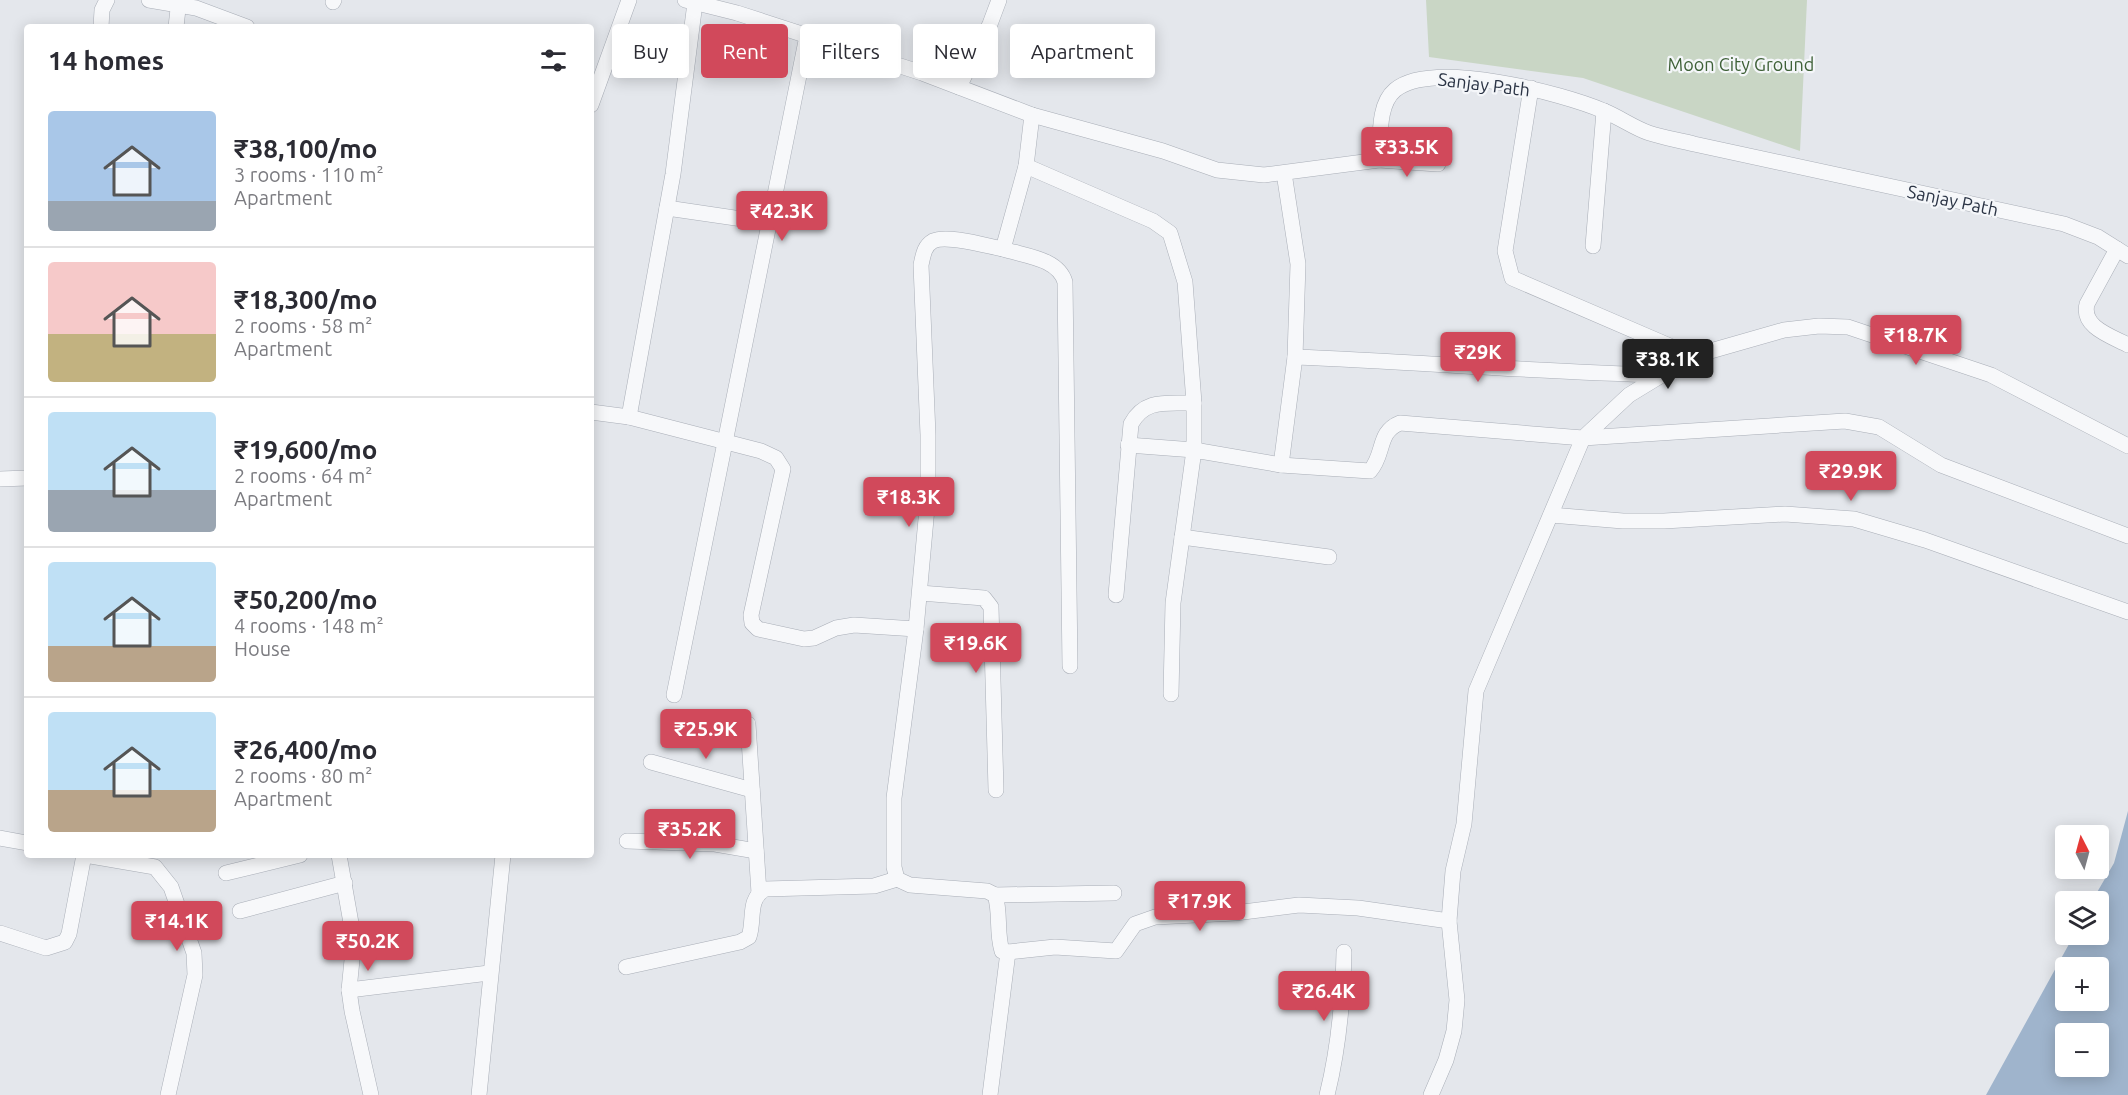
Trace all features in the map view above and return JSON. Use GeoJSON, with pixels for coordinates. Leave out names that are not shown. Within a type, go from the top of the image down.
{"type":"FeatureCollection","features":[{"type":"Feature","properties":{"kind":"street"},"geometry":{"type":"LineString","coordinates":[[101,24],[102,9],[107,0]]}},
{"type":"Feature","properties":{"kind":"street"},"geometry":{"type":"LineString","coordinates":[[148,0],[179,3],[239,24]]}},
{"type":"Feature","properties":{"kind":"street"},"geometry":{"type":"LineString","coordinates":[[594,97],[629,0]]}},
{"type":"Feature","properties":{"kind":"street"},"geometry":{"type":"LineString","coordinates":[[959,87],[990,24],[999,0]]}},
{"type":"Feature","properties":{"kind":"street"},"geometry":{"type":"LineString","coordinates":[[629,417],[667,208],[690,2],[737,13],[800,34]]}},
{"type":"Feature","properties":{"kind":"street"},"geometry":{"type":"LineString","coordinates":[[176,24],[179,3]]}},
{"type":"Feature","properties":{"kind":"street"},"geometry":{"type":"LineString","coordinates":[[901,68],[1032,115],[1163,151],[1217,170],[1264,175],[1378,160],[1438,164]]}},
{"type":"Feature","properties":{"kind":"street"},"geometry":{"type":"LineString","coordinates":[[674,695],[800,70]]}},
{"type":"Feature","properties":{"kind":"street","name":"Sanjay Path"},"geometry":{"type":"LineString","coordinates":[[1378,160],[1384,106],[1395,91],[1411,82],[1428,77],[1450,76],[1531,88],[1604,111],[1647,133],[2064,224],[2098,237],[2123,252]]}},
{"type":"Feature","properties":{"kind":"street"},"geometry":{"type":"LineString","coordinates":[[1531,88],[1505,251],[1512,278],[1694,356]]}},
{"type":"Feature","properties":{"kind":"street"},"geometry":{"type":"LineString","coordinates":[[1593,246],[1604,111]]}},
{"type":"Feature","properties":{"kind":"street"},"geometry":{"type":"LineString","coordinates":[[1003,249],[1026,166],[1032,115]]}},
{"type":"Feature","properties":{"kind":"street"},"geometry":{"type":"LineString","coordinates":[[1026,166],[1153,221],[1170,233],[1185,282],[1194,403],[1194,450],[1173,603],[1171,694]]}},
{"type":"Feature","properties":{"kind":"street"},"geometry":{"type":"LineString","coordinates":[[1281,465],[1295,357],[1298,264],[1284,173]]}},
{"type":"Feature","properties":{"kind":"street"},"geometry":{"type":"LineString","coordinates":[[667,208],[769,223]]}},
{"type":"Feature","properties":{"kind":"street"},"geometry":{"type":"LineString","coordinates":[[897,879],[894,867],[894,798],[920,593],[928,487],[921,265],[924,250],[933,241],[948,239],[1003,249],[1052,264],[1062,271],[1065,282],[1070,666]]}},
{"type":"Feature","properties":{"kind":"street"},"geometry":{"type":"LineString","coordinates":[[2123,252],[2087,304],[2085,312],[2087,320],[2099,330],[2128,345]]}},
{"type":"Feature","properties":{"kind":"street"},"geometry":{"type":"LineString","coordinates":[[1431,1095],[1446,1060],[1454,1031],[1457,1000],[1449,921],[1453,871],[1464,824],[1476,691],[1583,438],[1629,395],[1694,356],[1784,330],[1819,326],[1848,327],[1991,375],[2128,446]]}},
{"type":"Feature","properties":{"kind":"street"},"geometry":{"type":"LineString","coordinates":[[1295,357],[1438,363],[1526,371],[1662,375]]}},
{"type":"Feature","properties":{"kind":"street"},"geometry":{"type":"LineString","coordinates":[[1116,595],[1131,424],[1138,411],[1156,404],[1194,403]]}},
{"type":"Feature","properties":{"kind":"street"},"geometry":{"type":"LineString","coordinates":[[594,412],[629,417],[724,441],[776,458],[783,469],[751,615],[752,623],[758,629],[804,639],[814,638],[836,628],[854,625],[916,629]]}},
{"type":"Feature","properties":{"kind":"street"},"geometry":{"type":"LineString","coordinates":[[1128,445],[1194,450],[1281,465],[1360,473],[1370,471],[1376,464],[1383,435],[1389,428],[1400,423],[1583,438],[1845,421],[1879,427],[1941,465],[2128,536]]}},
{"type":"Feature","properties":{"kind":"street"},"geometry":{"type":"LineString","coordinates":[[0,479],[24,478]]}},
{"type":"Feature","properties":{"kind":"street"},"geometry":{"type":"LineString","coordinates":[[1551,515],[1643,521],[1785,514],[1854,519],[1926,540],[2128,612]]}},
{"type":"Feature","properties":{"kind":"street"},"geometry":{"type":"LineString","coordinates":[[1182,537],[1329,557]]}},
{"type":"Feature","properties":{"kind":"street"},"geometry":{"type":"LineString","coordinates":[[920,593],[984,598],[991,607],[996,790]]}},
{"type":"Feature","properties":{"kind":"street"},"geometry":{"type":"LineString","coordinates":[[748,724],[759,893]]}},
{"type":"Feature","properties":{"kind":"street"},"geometry":{"type":"LineString","coordinates":[[651,762],[752,790]]}},
{"type":"Feature","properties":{"kind":"street"},"geometry":{"type":"LineString","coordinates":[[0,838],[24,842]]}},
{"type":"Feature","properties":{"kind":"street"},"geometry":{"type":"LineString","coordinates":[[627,841],[715,844],[756,851]]}},
{"type":"Feature","properties":{"kind":"street"},"geometry":{"type":"LineString","coordinates":[[0,933],[46,948],[65,942],[69,934],[84,858]]}},
{"type":"Feature","properties":{"kind":"street"},"geometry":{"type":"LineString","coordinates":[[106,858],[142,863],[155,867],[163,873]]}},
{"type":"Feature","properties":{"kind":"street"},"geometry":{"type":"LineString","coordinates":[[164,858],[163,873],[188,931],[194,953],[195,975],[168,1095]]}},
{"type":"Feature","properties":{"kind":"street"},"geometry":{"type":"LineString","coordinates":[[226,873],[288,858]]}},
{"type":"Feature","properties":{"kind":"street"},"geometry":{"type":"LineString","coordinates":[[340,858],[354,940],[349,990],[371,1095]]}},
{"type":"Feature","properties":{"kind":"street"},"geometry":{"type":"LineString","coordinates":[[479,1095],[489,973],[503,858]]}},
{"type":"Feature","properties":{"kind":"street"},"geometry":{"type":"LineString","coordinates":[[627,967],[740,942],[748,937],[752,927],[752,904],[759,893],[774,887],[874,886],[897,879],[910,885],[987,891],[995,895],[1114,893]]}},
{"type":"Feature","properties":{"kind":"street"},"geometry":{"type":"LineString","coordinates":[[240,911],[345,883]]}},
{"type":"Feature","properties":{"kind":"street"},"geometry":{"type":"LineString","coordinates":[[995,895],[999,905],[998,939],[1002,951],[1008,952],[1055,946],[1116,951],[1129,930],[1144,920],[1235,914],[1299,905],[1358,908],[1449,921]]}},
{"type":"Feature","properties":{"kind":"street"},"geometry":{"type":"LineString","coordinates":[[990,1095],[1008,952]]}},
{"type":"Feature","properties":{"kind":"street"},"geometry":{"type":"LineString","coordinates":[[1327,1095],[1336,1059],[1342,1008],[1344,952]]}},
{"type":"Feature","properties":{"kind":"street"},"geometry":{"type":"LineString","coordinates":[[349,990],[489,973]]}},
{"type":"Feature","properties":{"kind":"green space","name":"Moon City Ground"},"geometry":{"type":"Polygon","coordinates":[[[1426,0],[1807,0],[1800,151],[1583,78],[1429,57],[1426,0]]]}},
{"type":"Feature","properties":{"kind":"water"},"geometry":{"type":"Polygon","coordinates":[[[2128,811],[2128,1095],[1986,1095],[2055,970],[2055,1011],[2109,1011],[2109,957],[2062,957],[2068,945],[2109,945],[2109,891],[2098,891],[2105,879],[2109,879],[2109,872],[2114,863],[2128,811]]]}}]}
